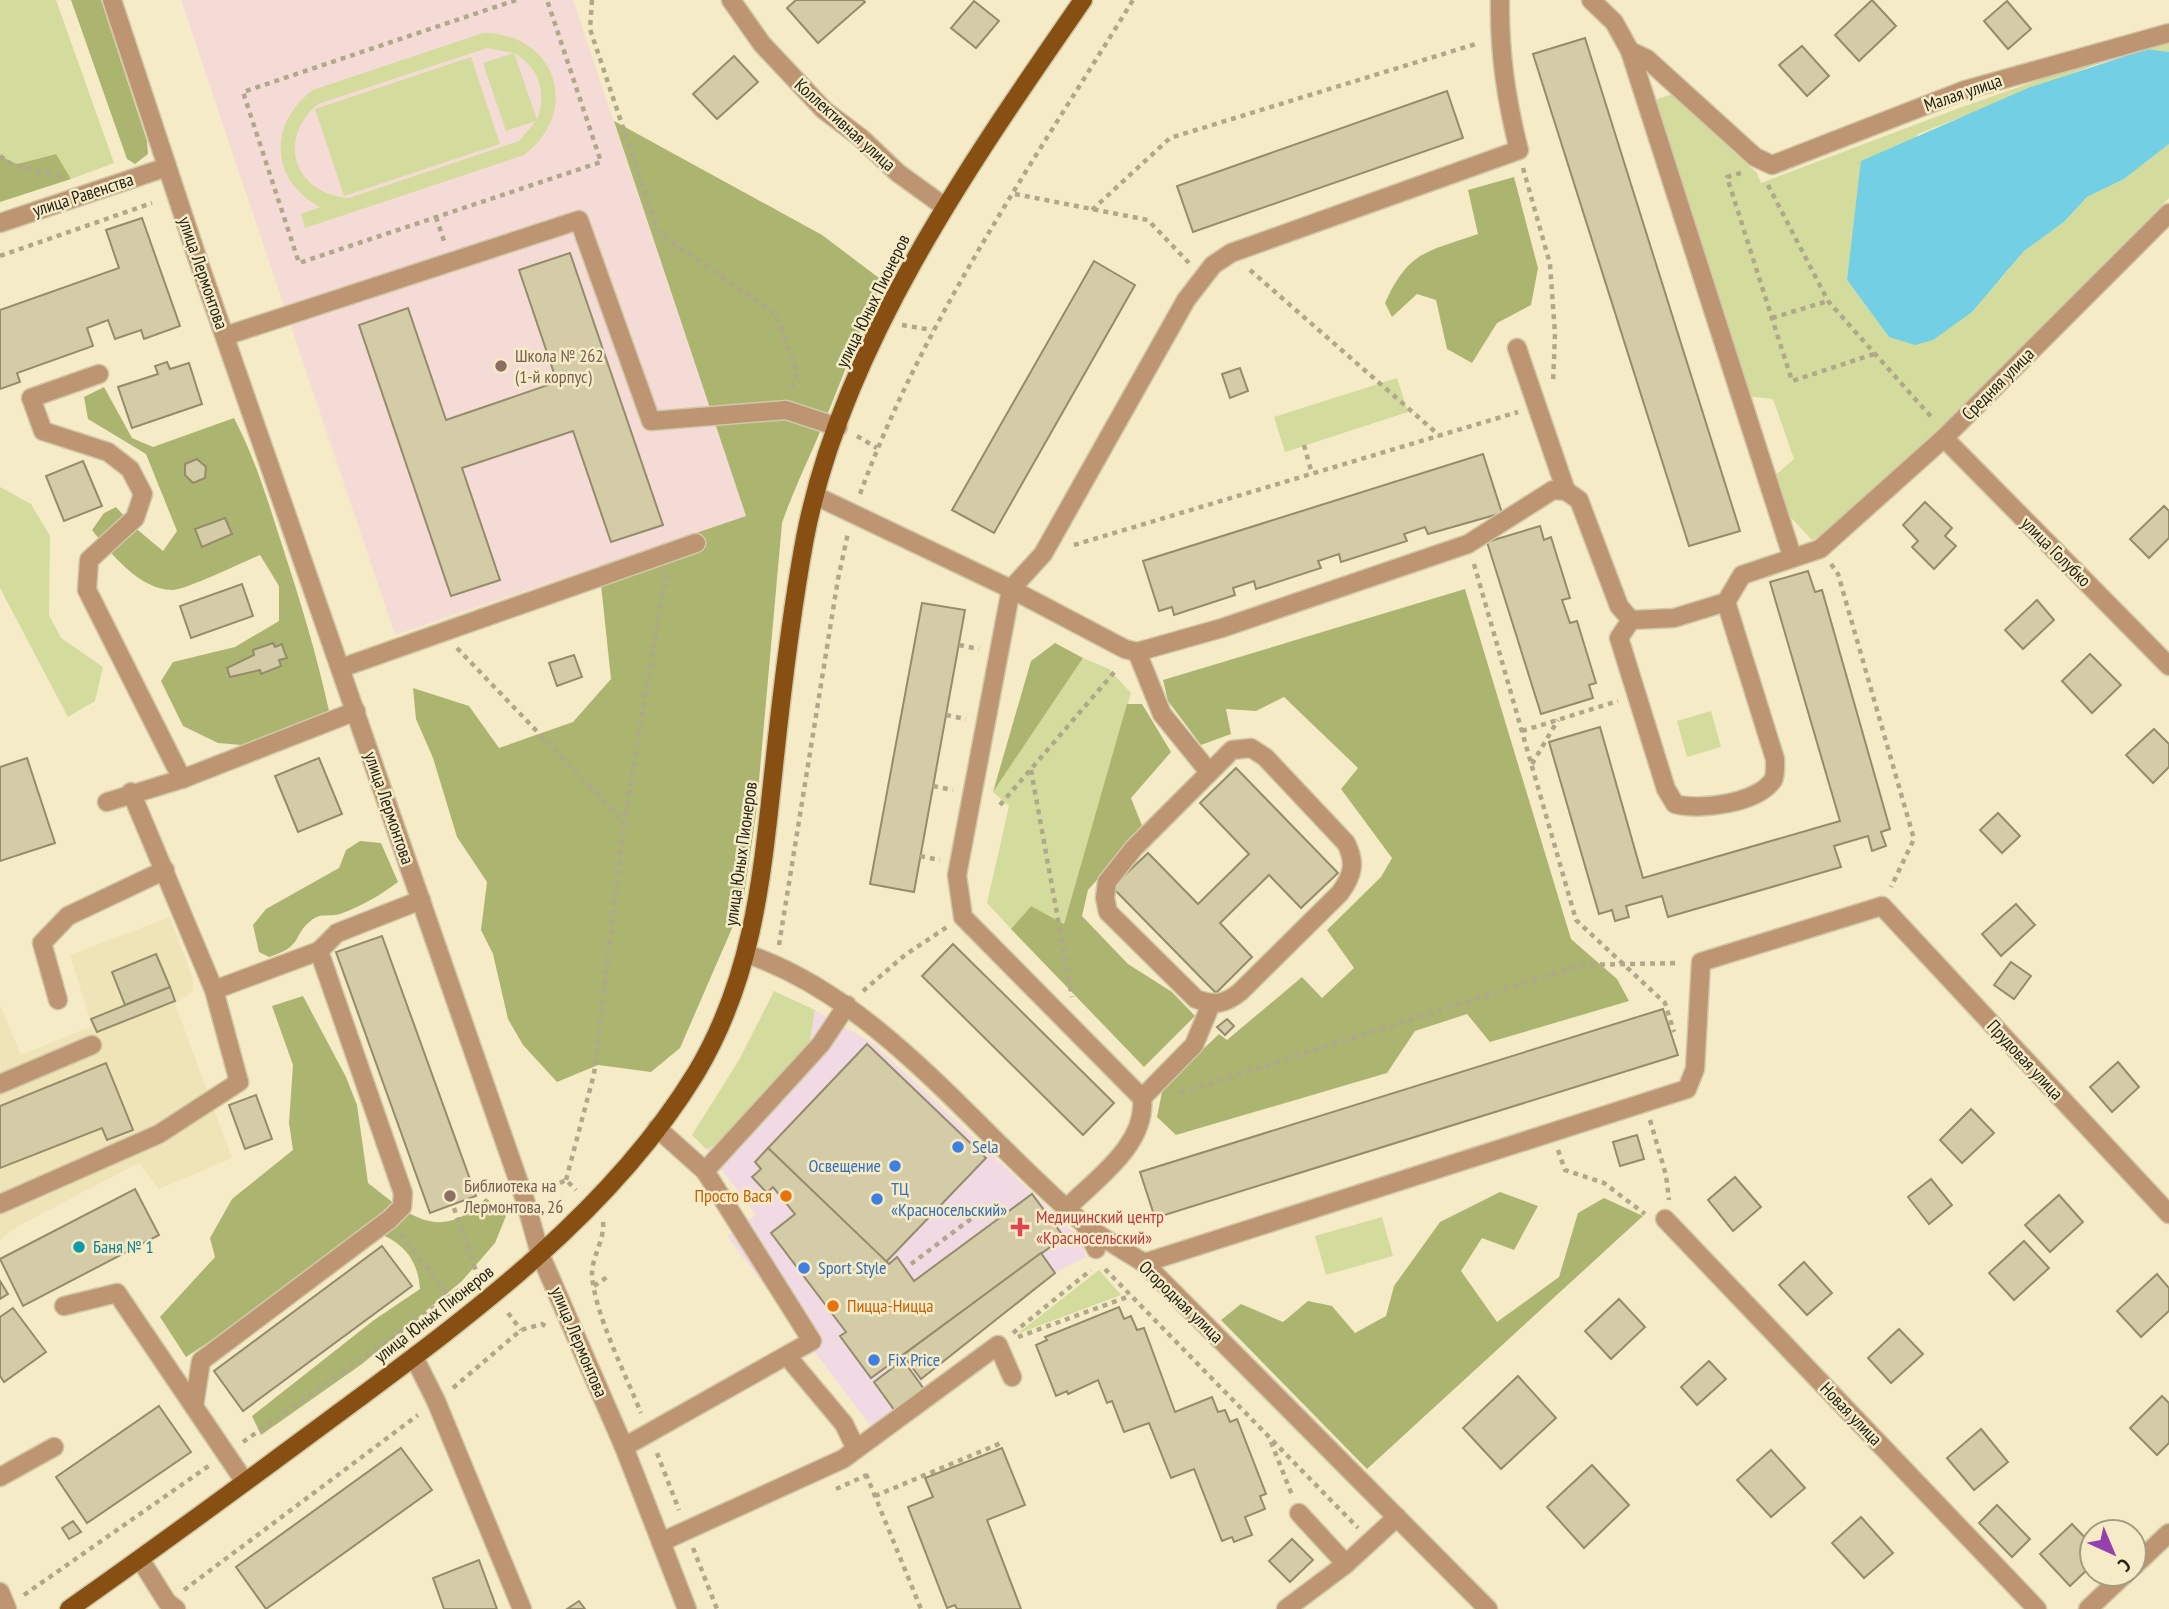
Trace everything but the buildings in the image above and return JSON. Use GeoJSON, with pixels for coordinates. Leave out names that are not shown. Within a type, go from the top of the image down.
{"type":"FeatureCollection","features":[{"type":"Feature","properties":{"kind":"main road","name":"улица Юных Пионеров"},"geometry":{"type":"LineString","coordinates":[[69,1609],[245,1482],[494,1296],[592,1204],[657,1128],[695,1073],[716,1035],[747,954],[760,900],[782,693],[806,535],[838,427],[871,344],[944,206],[1083,0]]}},
{"type":"Feature","properties":{"kind":"street","name":"улица Лермонтова"},"geometry":{"type":"LineString","coordinates":[[112,0],[225,336],[525,1200],[540,1254],[624,1447],[687,1609]]}},
{"type":"Feature","properties":{"kind":"street","name":"Коллективная улица"},"geometry":{"type":"LineString","coordinates":[[731,0],[762,44],[824,110],[861,138],[898,173],[944,206]]}},
{"type":"Feature","properties":{"kind":"street"},"geometry":{"type":"LineString","coordinates":[[1066,1208],[1125,1151],[1144,1118],[1142,1098],[963,917],[957,875],[1011,589],[1043,554],[1173,324],[1213,265],[1231,253],[1519,150],[1504,83],[1499,37],[1500,0]]}},
{"type":"Feature","properties":{"kind":"street"},"geometry":{"type":"LineString","coordinates":[[1591,0],[1614,22],[1630,51],[1792,556]]}},
{"type":"Feature","properties":{"kind":"street","name":"Малая улица"},"geometry":{"type":"LineString","coordinates":[[1761,165],[1772,165],[1965,90],[2169,33]]}},
{"type":"Feature","properties":{"kind":"street"},"geometry":{"type":"LineString","coordinates":[[1630,51],[1647,59],[1761,165]]}},
{"type":"Feature","properties":{"kind":"street","name":"улица Равенства"},"geometry":{"type":"LineString","coordinates":[[0,223],[167,167]]}},
{"type":"Feature","properties":{"kind":"street","name":"Средняя улица"},"geometry":{"type":"LineString","coordinates":[[1820,549],[1944,439],[2169,213]]}},
{"type":"Feature","properties":{"kind":"street"},"geometry":{"type":"LineString","coordinates":[[225,336],[579,220],[651,421],[786,410],[838,427]]}},
{"type":"Feature","properties":{"kind":"street"},"geometry":{"type":"LineString","coordinates":[[1517,348],[1566,491]]}},
{"type":"Feature","properties":{"kind":"street"},"geometry":{"type":"LineString","coordinates":[[99,374],[31,398],[43,431],[108,452],[130,469],[143,494],[135,518],[89,560],[87,590],[182,779]]}},
{"type":"Feature","properties":{"kind":"street","name":"улица Голубко"},"geometry":{"type":"LineString","coordinates":[[1944,439],[2169,666]]}},
{"type":"Feature","properties":{"kind":"street"},"geometry":{"type":"LineString","coordinates":[[1131,650],[1222,628],[1468,544],[1553,490],[1566,491],[1579,500],[1619,606],[1632,620],[1674,618],[1726,602],[1742,575],[1792,556],[1820,549]]}},
{"type":"Feature","properties":{"kind":"street"},"geometry":{"type":"LineString","coordinates":[[816,496],[1131,650],[1162,714],[1209,772]]}},
{"type":"Feature","properties":{"kind":"street"},"geometry":{"type":"LineString","coordinates":[[341,668],[696,543]]}},
{"type":"Feature","properties":{"kind":"street"},"geometry":{"type":"LineString","coordinates":[[1632,620],[1619,638],[1666,789],[1675,804],[1706,808],[1765,790],[1775,777],[1775,759],[1726,602]]}},
{"type":"Feature","properties":{"kind":"street"},"geometry":{"type":"LineString","coordinates":[[107,802],[131,792],[182,779],[356,711]]}},
{"type":"Feature","properties":{"kind":"street"},"geometry":{"type":"LineString","coordinates":[[1251,748],[1265,757],[1346,843],[1354,858],[1351,877],[1340,893],[1240,992],[1226,1003],[1210,1004],[1196,999],[1108,912],[1105,898],[1107,882],[1134,848],[1209,772],[1232,750],[1251,748]]}},
{"type":"Feature","properties":{"kind":"street"},"geometry":{"type":"LineString","coordinates":[[0,1204],[159,1134],[239,1082],[214,990],[131,792]]}},
{"type":"Feature","properties":{"kind":"street"},"geometry":{"type":"LineString","coordinates":[[58,1000],[42,943],[68,916],[164,870]]}},
{"type":"Feature","properties":{"kind":"street"},"geometry":{"type":"LineString","coordinates":[[214,990],[319,951],[337,933],[421,900]]}},
{"type":"Feature","properties":{"kind":"street"},"geometry":{"type":"LineString","coordinates":[[1144,1263],[1686,1089],[1695,1069],[1702,962],[1882,906]]}},
{"type":"Feature","properties":{"kind":"street","name":"Прудовая улица"},"geometry":{"type":"LineString","coordinates":[[1882,906],[2169,1214]]}},
{"type":"Feature","properties":{"kind":"street"},"geometry":{"type":"LineString","coordinates":[[194,1406],[201,1361],[390,1219],[402,1207],[403,1193],[319,951]]}},
{"type":"Feature","properties":{"kind":"street","name":"Огородная улица"},"geometry":{"type":"LineString","coordinates":[[747,954],[775,963],[847,1005],[1066,1208],[1144,1263],[1488,1609]]}},
{"type":"Feature","properties":{"kind":"street"},"geometry":{"type":"LineString","coordinates":[[1142,1098],[1194,1045],[1210,1004]]}},
{"type":"Feature","properties":{"kind":"street"},"geometry":{"type":"LineString","coordinates":[[705,1171],[821,1044],[847,1005]]}},
{"type":"Feature","properties":{"kind":"street"},"geometry":{"type":"LineString","coordinates":[[0,1084],[92,1045]]}},
{"type":"Feature","properties":{"kind":"street"},"geometry":{"type":"LineString","coordinates":[[624,1447],[812,1341],[705,1171],[657,1128]]}},
{"type":"Feature","properties":{"kind":"street","name":"Новая улица"},"geometry":{"type":"LineString","coordinates":[[1665,1219],[2037,1609]]}},
{"type":"Feature","properties":{"kind":"street"},"geometry":{"type":"LineString","coordinates":[[1084,1223],[1096,1249]]}},
{"type":"Feature","properties":{"kind":"street"},"geometry":{"type":"LineString","coordinates":[[64,1306],[117,1293],[245,1482]]}},
{"type":"Feature","properties":{"kind":"street"},"geometry":{"type":"LineString","coordinates":[[661,1542],[843,1459],[998,1345],[1012,1377]]}},
{"type":"Feature","properties":{"kind":"street"},"geometry":{"type":"LineString","coordinates":[[787,1356],[844,1424],[856,1449]]}},
{"type":"Feature","properties":{"kind":"street"},"geometry":{"type":"LineString","coordinates":[[414,1357],[436,1401],[522,1609]]}},
{"type":"Feature","properties":{"kind":"street"},"geometry":{"type":"LineString","coordinates":[[0,1477],[54,1447]]}},
{"type":"Feature","properties":{"kind":"street"},"geometry":{"type":"LineString","coordinates":[[1300,1513],[1346,1564]]}},
{"type":"Feature","properties":{"kind":"street"},"geometry":{"type":"LineString","coordinates":[[1286,1609],[1346,1564],[1397,1517]]}},
{"type":"Feature","properties":{"kind":"street"},"geometry":{"type":"LineString","coordinates":[[2148,1553],[2169,1533]]}},
{"type":"Feature","properties":{"kind":"street"},"geometry":{"type":"LineString","coordinates":[[140,1559],[172,1606]]}},
{"type":"Feature","properties":{"kind":"street"},"geometry":{"type":"LineString","coordinates":[[2088,1609],[2110,1588]]}},
{"type":"Feature","properties":{"kind":"street"},"geometry":{"type":"LineString","coordinates":[[0,1592],[7,1609]]}},
{"type":"Feature","properties":{"kind":"path"},"geometry":{"type":"LineString","coordinates":[[516,0],[243,92],[299,263],[601,162],[547,0]]}},
{"type":"Feature","properties":{"kind":"path"},"geometry":{"type":"LineString","coordinates":[[592,0],[590,29],[658,232],[776,315],[797,372],[786,410]]}},
{"type":"Feature","properties":{"kind":"path"},"geometry":{"type":"LineString","coordinates":[[775,963],[838,579],[853,513],[877,448],[932,330],[1133,0]]}},
{"type":"Feature","properties":{"kind":"path"},"geometry":{"type":"LineString","coordinates":[[1092,210],[1170,138],[1499,37]]}},
{"type":"Feature","properties":{"kind":"path"},"geometry":{"type":"LineString","coordinates":[[1043,554],[1440,436],[1538,405],[1553,395],[1555,334],[1551,278],[1519,150]]}},
{"type":"Feature","properties":{"kind":"path"},"geometry":{"type":"LineString","coordinates":[[0,156],[11,164],[104,188]]}},
{"type":"Feature","properties":{"kind":"path"},"geometry":{"type":"LineString","coordinates":[[1874,354],[1792,381],[1727,177],[1761,165],[1828,301],[1936,423],[1944,439]]}},
{"type":"Feature","properties":{"kind":"path"},"geometry":{"type":"LineString","coordinates":[[1015,194],[1148,220],[1204,278]]}},
{"type":"Feature","properties":{"kind":"path"},"geometry":{"type":"LineString","coordinates":[[0,256],[152,203]]}},
{"type":"Feature","properties":{"kind":"path"},"geometry":{"type":"LineString","coordinates":[[1231,253],[1440,436]]}},
{"type":"Feature","properties":{"kind":"path"},"geometry":{"type":"LineString","coordinates":[[1772,318],[1828,301]]}},
{"type":"Feature","properties":{"kind":"path"},"geometry":{"type":"LineString","coordinates":[[897,336],[902,324],[932,330]]}},
{"type":"Feature","properties":{"kind":"path"},"geometry":{"type":"LineString","coordinates":[[860,427],[856,438],[877,448]]}},
{"type":"Feature","properties":{"kind":"path"},"geometry":{"type":"LineString","coordinates":[[1304,445],[1312,474]]}},
{"type":"Feature","properties":{"kind":"path"},"geometry":{"type":"LineString","coordinates":[[1468,544],[1576,920],[1629,965],[1665,1003],[1681,1054],[1695,1069]]}},
{"type":"Feature","properties":{"kind":"path"},"geometry":{"type":"LineString","coordinates":[[1820,549],[1838,574],[1914,839],[1882,906]]}},
{"type":"Feature","properties":{"kind":"path"},"geometry":{"type":"LineString","coordinates":[[566,1181],[594,1074],[624,822],[670,552]]}},
{"type":"Feature","properties":{"kind":"path"},"geometry":{"type":"LineString","coordinates":[[442,633],[624,822]]}},
{"type":"Feature","properties":{"kind":"path"},"geometry":{"type":"LineString","coordinates":[[1000,806],[1131,650]]}},
{"type":"Feature","properties":{"kind":"path"},"geometry":{"type":"LineString","coordinates":[[1522,731],[1637,695]]}},
{"type":"Feature","properties":{"kind":"path"},"geometry":{"type":"LineString","coordinates":[[1532,764],[1558,720]]}},
{"type":"Feature","properties":{"kind":"path"},"geometry":{"type":"LineString","coordinates":[[1031,770],[1079,1034]]}},
{"type":"Feature","properties":{"kind":"path"},"geometry":{"type":"LineString","coordinates":[[847,1005],[905,955],[963,917]]}},
{"type":"Feature","properties":{"kind":"path"},"geometry":{"type":"LineString","coordinates":[[1175,1097],[1185,1090],[1581,965],[1702,962]]}},
{"type":"Feature","properties":{"kind":"path"},"geometry":{"type":"LineString","coordinates":[[1644,1103],[1666,1175]]}},
{"type":"Feature","properties":{"kind":"path"},"geometry":{"type":"LineString","coordinates":[[1552,1132],[1564,1170],[1604,1183],[1650,1217],[1665,1219]]}},
{"type":"Feature","properties":{"kind":"path"},"geometry":{"type":"LineString","coordinates":[[566,1181],[579,1192]]}},
{"type":"Feature","properties":{"kind":"path"},"geometry":{"type":"LineString","coordinates":[[541,1192],[566,1181]]}},
{"type":"Feature","properties":{"kind":"path"},"geometry":{"type":"LineString","coordinates":[[454,1208],[478,1277]]}},
{"type":"Feature","properties":{"kind":"path"},"geometry":{"type":"LineString","coordinates":[[911,1264],[976,1215]]}},
{"type":"Feature","properties":{"kind":"path"},"geometry":{"type":"LineString","coordinates":[[390,1219],[450,1297]]}},
{"type":"Feature","properties":{"kind":"path"},"geometry":{"type":"LineString","coordinates":[[998,1345],[1100,1263],[1371,1541]]}},
{"type":"Feature","properties":{"kind":"path"},"geometry":{"type":"LineString","coordinates":[[594,1286],[610,1275]]}},
{"type":"Feature","properties":{"kind":"path"},"geometry":{"type":"LineString","coordinates":[[998,1345],[1130,1296]]}},
{"type":"Feature","properties":{"kind":"path"},"geometry":{"type":"LineString","coordinates":[[508,1313],[521,1330]]}},
{"type":"Feature","properties":{"kind":"path"},"geometry":{"type":"LineString","coordinates":[[172,1606],[436,1401],[521,1330],[542,1324],[557,1332]]}},
{"type":"Feature","properties":{"kind":"path"},"geometry":{"type":"LineString","coordinates":[[1269,1438],[1300,1513]]}},
{"type":"Feature","properties":{"kind":"path"},"geometry":{"type":"LineString","coordinates":[[875,1496],[1001,1443]]}},
{"type":"Feature","properties":{"kind":"path"},"geometry":{"type":"LineString","coordinates":[[856,1449],[921,1609]]}},
{"type":"Feature","properties":{"kind":"shaded area","name":"Школа № 262 (1-й корпус)"},"geometry":{"type":"Polygon","coordinates":[[[181,0],[573,0],[746,516],[395,635],[181,0]]]}},
{"type":"Feature","properties":{"kind":"shaded area"},"geometry":{"type":"Polygon","coordinates":[[[170,917],[193,979],[193,991],[175,1004],[232,1158],[159,1189],[139,1163],[18,1226],[0,1240],[0,1005],[21,1055],[92,1026],[70,955],[170,917]]]}},
{"type":"Feature","properties":{"kind":"shaded area"},"geometry":{"type":"Polygon","coordinates":[[[815,1010],[874,1044],[1080,1238],[1086,1257],[1055,1273],[921,1379],[924,1389],[872,1428],[727,1236],[756,1215],[706,1149],[717,1145],[810,1041],[815,1010]]]}},
{"type":"Feature","properties":{"kind":"green space"},"geometry":{"type":"Polygon","coordinates":[[[0,0],[56,0],[114,163],[71,179],[55,154],[17,164],[0,156],[0,0]]]}},
{"type":"Feature","properties":{"kind":"green space"},"geometry":{"type":"Polygon","coordinates":[[[71,0],[101,0],[147,141],[148,154],[135,164],[127,159],[71,0]]]}},
{"type":"Feature","properties":{"kind":"green space"},"geometry":{"type":"Polygon","coordinates":[[[483,33],[508,36],[528,46],[543,60],[553,78],[556,97],[552,117],[542,137],[524,155],[305,228],[301,214],[320,207],[303,196],[291,182],[281,151],[282,135],[288,119],[298,103],[313,90],[483,33]],[[487,48],[318,104],[305,118],[297,133],[297,163],[304,176],[315,187],[349,198],[519,141],[536,121],[506,131],[483,63],[514,53],[487,48]],[[514,53],[537,120],[541,100],[539,82],[523,59],[514,53]]]}},
{"type":"Feature","properties":{"kind":"green space"},"geometry":{"type":"Polygon","coordinates":[[[2169,43],[2169,52],[2147,49],[2107,60],[1918,134],[1853,237],[1847,280],[1889,337],[2000,280],[2024,251],[2064,222],[2087,197],[2124,179],[2169,144],[2169,198],[1927,442],[1825,535],[1812,540],[1779,505],[1770,480],[1794,459],[1773,399],[1744,396],[1647,103],[1672,94],[1757,173],[1761,183],[1962,107],[2131,48],[2169,43]]]}},
{"type":"Feature","properties":{"kind":"green space"},"geometry":{"type":"Polygon","coordinates":[[[471,57],[500,144],[344,196],[315,109],[471,57]]]}},
{"type":"Feature","properties":{"kind":"green space"},"geometry":{"type":"Polygon","coordinates":[[[614,121],[822,235],[883,281],[782,523],[756,814],[743,903],[680,1048],[651,1072],[598,1065],[557,1082],[523,1045],[508,1019],[493,954],[481,930],[487,882],[457,837],[433,758],[416,719],[413,688],[469,706],[499,748],[573,722],[611,679],[599,566],[746,516],[614,121]]]}},
{"type":"Feature","properties":{"kind":"green space"},"geometry":{"type":"Polygon","coordinates":[[[56,154],[71,179],[0,202],[0,156],[17,164],[56,154]]]}},
{"type":"Feature","properties":{"kind":"green space"},"geometry":{"type":"Polygon","coordinates":[[[1514,177],[1538,268],[1531,305],[1497,323],[1472,363],[1447,349],[1436,300],[1417,294],[1392,317],[1385,303],[1402,272],[1421,255],[1478,234],[1468,190],[1514,177]]]}},
{"type":"Feature","properties":{"kind":"green space"},"geometry":{"type":"Polygon","coordinates":[[[1397,378],[1408,412],[1285,452],[1274,417],[1397,378]]]}},
{"type":"Feature","properties":{"kind":"green space"},"geometry":{"type":"Polygon","coordinates":[[[104,387],[132,438],[153,447],[234,418],[255,464],[272,512],[308,628],[329,711],[294,729],[241,745],[218,743],[183,726],[161,681],[173,662],[235,647],[279,621],[279,586],[260,555],[190,585],[173,590],[161,589],[138,578],[108,549],[92,530],[104,513],[116,507],[133,526],[163,551],[177,531],[146,454],[88,419],[84,397],[104,387]]]}},
{"type":"Feature","properties":{"kind":"green space"},"geometry":{"type":"Polygon","coordinates":[[[0,487],[31,504],[50,536],[49,615],[61,638],[103,667],[95,701],[68,717],[0,588],[0,487]]]}},
{"type":"Feature","properties":{"kind":"green space"},"geometry":{"type":"Polygon","coordinates":[[[1465,589],[1571,939],[1617,979],[1629,1001],[1490,1042],[1467,1014],[1415,1031],[1387,1073],[1176,1135],[1157,1117],[1163,1087],[1219,1034],[1227,1040],[1302,977],[1322,998],[1354,968],[1327,930],[1381,877],[1392,858],[1341,789],[1358,768],[1284,697],[1256,711],[1226,709],[1231,734],[1201,745],[1168,701],[1163,680],[1465,589]]]}},
{"type":"Feature","properties":{"kind":"green space"},"geometry":{"type":"Polygon","coordinates":[[[1055,643],[1083,658],[993,792],[1031,661],[1055,643]]]}},
{"type":"Feature","properties":{"kind":"green space"},"geometry":{"type":"Polygon","coordinates":[[[1083,658],[1109,669],[1131,693],[1064,924],[1031,906],[1011,929],[987,903],[1009,806],[993,792],[1083,658]]]}},
{"type":"Feature","properties":{"kind":"green space"},"geometry":{"type":"Polygon","coordinates":[[[1127,704],[1142,704],[1171,752],[1131,798],[1143,828],[1088,890],[1082,916],[1128,964],[1172,992],[1195,1016],[1144,1067],[1011,929],[1031,906],[1064,924],[1127,704]]]}},
{"type":"Feature","properties":{"kind":"green space"},"geometry":{"type":"Polygon","coordinates":[[[1711,711],[1721,747],[1687,757],[1677,721],[1711,711]]]}},
{"type":"Feature","properties":{"kind":"green space"},"geometry":{"type":"Polygon","coordinates":[[[360,841],[381,843],[398,882],[356,908],[313,919],[288,949],[269,957],[259,952],[253,925],[266,909],[339,868],[346,850],[360,841]]]}},
{"type":"Feature","properties":{"kind":"green space"},"geometry":{"type":"Polygon","coordinates":[[[774,991],[815,1010],[810,1041],[717,1145],[706,1149],[692,1135],[739,1060],[774,991]]]}},
{"type":"Feature","properties":{"kind":"green space"},"geometry":{"type":"Polygon","coordinates":[[[303,996],[346,1077],[357,1105],[368,1183],[398,1206],[426,1220],[454,1220],[486,1198],[506,1216],[495,1243],[462,1281],[362,1364],[261,1435],[252,1416],[374,1320],[420,1289],[417,1271],[410,1257],[399,1245],[385,1236],[278,1297],[186,1357],[160,1317],[215,1257],[210,1238],[232,1199],[293,1150],[289,1123],[293,1065],[272,1006],[303,996]]]}},
{"type":"Feature","properties":{"kind":"green space"},"geometry":{"type":"Polygon","coordinates":[[[1500,1192],[1538,1206],[1514,1250],[1482,1238],[1461,1271],[1497,1322],[1559,1277],[1578,1213],[1604,1198],[1643,1216],[1367,1469],[1221,1320],[1241,1304],[1283,1322],[1308,1301],[1332,1306],[1355,1333],[1386,1316],[1394,1286],[1440,1222],[1500,1192]]]}},
{"type":"Feature","properties":{"kind":"green space"},"geometry":{"type":"Polygon","coordinates":[[[1382,1217],[1393,1256],[1326,1275],[1315,1236],[1382,1217]]]}},
{"type":"Feature","properties":{"kind":"green space"},"geometry":{"type":"Polygon","coordinates":[[[1099,1270],[1121,1295],[1017,1334],[1099,1270]]]}},
{"type":"Feature","properties":{"kind":"water"},"geometry":{"type":"Polygon","coordinates":[[[2147,49],[2169,52],[2169,144],[2124,179],[2087,197],[2064,222],[2024,251],[1972,312],[1933,340],[1915,345],[1889,337],[1847,280],[1861,161],[2028,88],[2147,49]]]}},
{"type":"Feature","properties":{"kind":"place","name":"Школа № 262 (1-й корпус)"},"geometry":{"type":"Point","coordinates":[501,366]}},
{"type":"Feature","properties":{"kind":"place","name":"Sela"},"geometry":{"type":"Point","coordinates":[958,1147]}},
{"type":"Feature","properties":{"kind":"place","name":"Освещение"},"geometry":{"type":"Point","coordinates":[895,1166]}},
{"type":"Feature","properties":{"kind":"place","name":"Библиотека на Лермонтова, 26"},"geometry":{"type":"Point","coordinates":[450,1196]}},
{"type":"Feature","properties":{"kind":"place","name":"Просто Вася"},"geometry":{"type":"Point","coordinates":[786,1196]}},
{"type":"Feature","properties":{"kind":"place","name":"ТЦ «Красносельский»"},"geometry":{"type":"Point","coordinates":[877,1199]}},
{"type":"Feature","properties":{"kind":"place","name":"Медицинский центр «Красносельский»"},"geometry":{"type":"Point","coordinates":[1020,1227]}},
{"type":"Feature","properties":{"kind":"place","name":"Баня № 1"},"geometry":{"type":"Point","coordinates":[79,1247]}},
{"type":"Feature","properties":{"kind":"place","name":"Sport Style"},"geometry":{"type":"Point","coordinates":[804,1268]}},
{"type":"Feature","properties":{"kind":"place","name":"Пицца-Ницца"},"geometry":{"type":"Point","coordinates":[833,1306]}},
{"type":"Feature","properties":{"kind":"place","name":"Fix Price"},"geometry":{"type":"Point","coordinates":[874,1360]}}]}
